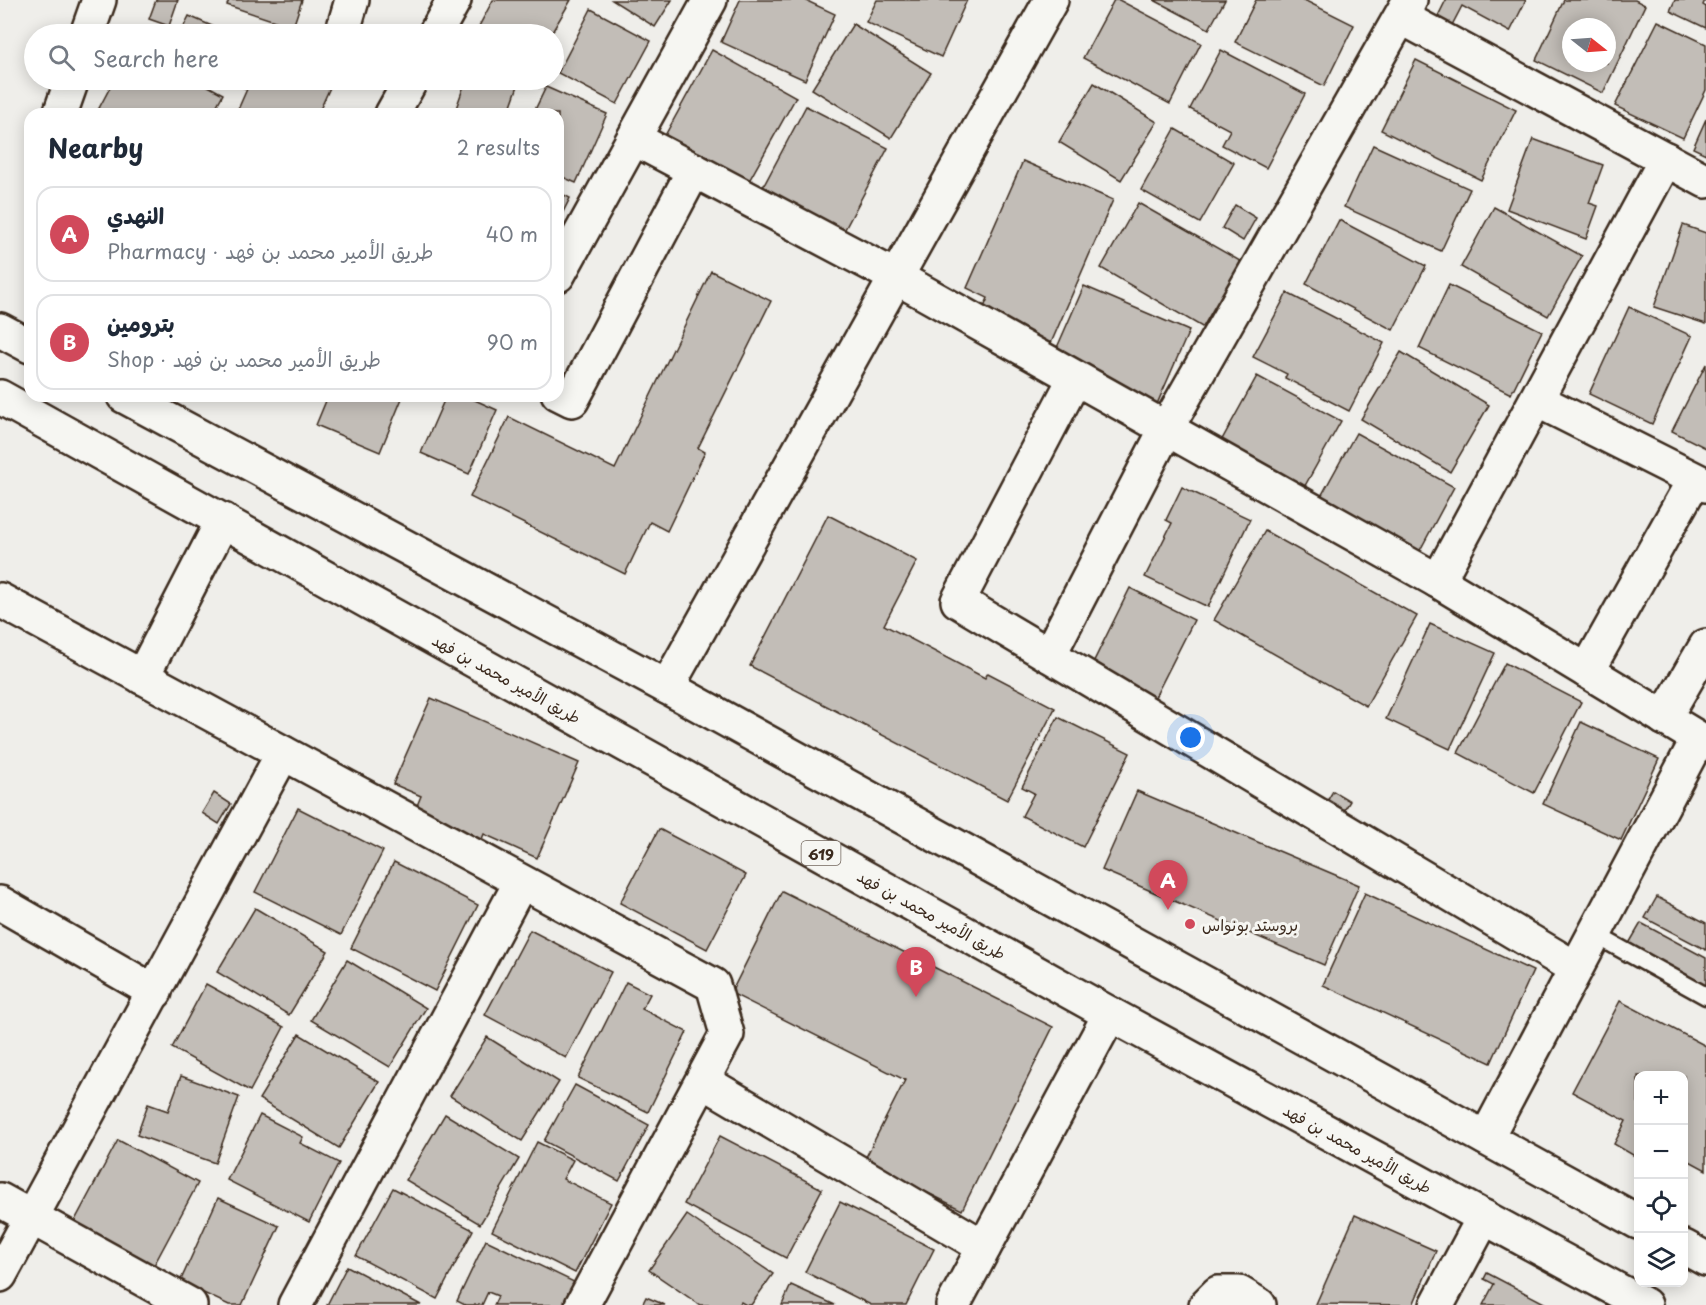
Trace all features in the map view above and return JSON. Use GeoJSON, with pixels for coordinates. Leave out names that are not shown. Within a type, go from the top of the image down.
{"type":"FeatureCollection","features":[{"type":"Feature","properties":{"kind":"main road"},"geometry":{"type":"LineString","coordinates":[[91,24],[99,0]]}},
{"type":"Feature","properties":{"kind":"main road"},"geometry":{"type":"LineString","coordinates":[[345,24],[352,0]]}},
{"type":"Feature","properties":{"kind":"main road"},"geometry":{"type":"LineString","coordinates":[[441,24],[454,0]]}},
{"type":"Feature","properties":{"kind":"main road"},"geometry":{"type":"LineString","coordinates":[[564,263],[710,0]]}},
{"type":"Feature","properties":{"kind":"main road"},"geometry":{"type":"LineString","coordinates":[[667,687],[1051,0]]}},
{"type":"Feature","properties":{"kind":"main road"},"geometry":{"type":"LineString","coordinates":[[1048,655],[1166,429],[1405,9],[1706,181]]}},
{"type":"Feature","properties":{"kind":"main road"},"geometry":{"type":"LineString","coordinates":[[62,108],[68,90]]}},
{"type":"Feature","properties":{"kind":"main road"},"geometry":{"type":"LineString","coordinates":[[395,108],[405,90]]}},
{"type":"Feature","properties":{"kind":"main road"},"geometry":{"type":"LineString","coordinates":[[635,139],[896,277],[1438,581],[1702,741],[1575,968],[1486,1138]]}},
{"type":"Feature","properties":{"kind":"main road"},"geometry":{"type":"LineString","coordinates":[[1438,581],[1666,159]]}},
{"type":"Feature","properties":{"kind":"main road"},"geometry":{"type":"LineString","coordinates":[[564,396],[572,400],[694,170]]}},
{"type":"Feature","properties":{"kind":"main road"},"geometry":{"type":"LineString","coordinates":[[0,330],[24,343]]}},
{"type":"Feature","properties":{"kind":"main road"},"geometry":{"type":"LineString","coordinates":[[1075,378],[958,601],[1575,968]]}},
{"type":"Feature","properties":{"kind":"main road","name":"طريق الأمير محمد بن فهد"},"geometry":{"type":"LineString","coordinates":[[0,397],[1110,1014],[1645,1305]]}},
{"type":"Feature","properties":{"kind":"main road"},"geometry":{"type":"LineString","coordinates":[[1537,400],[1700,482],[1587,671]]}},
{"type":"Feature","properties":{"kind":"main road"},"geometry":{"type":"LineString","coordinates":[[135,402],[667,687],[1634,1220]]}},
{"type":"Feature","properties":{"kind":"main road"},"geometry":{"type":"LineString","coordinates":[[142,677],[223,520]]}},
{"type":"Feature","properties":{"kind":"main road"},"geometry":{"type":"LineString","coordinates":[[0,600],[713,985],[728,1034],[582,1305]]}},
{"type":"Feature","properties":{"kind":"main road"},"geometry":{"type":"LineString","coordinates":[[1664,718],[1706,646]]}},
{"type":"Feature","properties":{"kind":"main road"},"geometry":{"type":"LineString","coordinates":[[0,1275],[283,753]]}},
{"type":"Feature","properties":{"kind":"main road"},"geometry":{"type":"LineString","coordinates":[[295,1305],[521,882]]}},
{"type":"Feature","properties":{"kind":"main road"},"geometry":{"type":"LineString","coordinates":[[0,903],[155,992]]}},
{"type":"Feature","properties":{"kind":"main road"},"geometry":{"type":"LineString","coordinates":[[952,1305],[1110,1014]]}},
{"type":"Feature","properties":{"kind":"main road"},"geometry":{"type":"LineString","coordinates":[[703,1081],[984,1247]]}},
{"type":"Feature","properties":{"kind":"main road"},"geometry":{"type":"LineString","coordinates":[[0,1200],[190,1305]]}},
{"type":"Feature","properties":{"kind":"main road"},"geometry":{"type":"LineString","coordinates":[[1437,1305],[1484,1217]]}},
{"type":"Feature","properties":{"kind":"main road"},"geometry":{"type":"LineString","coordinates":[[1688,1250],[1706,1259]]}},
{"type":"Feature","properties":{"kind":"main road"},"geometry":{"type":"LineString","coordinates":[[1206,1305],[1218,1293],[1239,1293],[1259,1305]]}},
{"type":"Feature","properties":{"kind":"lane"},"geometry":{"type":"LineString","coordinates":[[1594,934],[1706,996]]}},
{"type":"Feature","properties":{"kind":"building"},"geometry":{"type":"Polygon","coordinates":[[[156,0],[178,0],[170,24],[149,19],[156,0]]]}},
{"type":"Feature","properties":{"kind":"building"},"geometry":{"type":"Polygon","coordinates":[[[229,0],[302,0],[294,24],[284,24],[227,5],[229,0]]]}},
{"type":"Feature","properties":{"kind":"building"},"geometry":{"type":"Polygon","coordinates":[[[493,0],[571,0],[557,24],[480,24],[493,0]]]}},
{"type":"Feature","properties":{"kind":"building"},"geometry":{"type":"Polygon","coordinates":[[[612,0],[672,0],[655,27],[612,0]]]}},
{"type":"Feature","properties":{"kind":"building"},"geometry":{"type":"Polygon","coordinates":[[[740,0],[805,0],[835,14],[805,80],[721,42],[740,0]]]}},
{"type":"Feature","properties":{"kind":"building"},"geometry":{"type":"Polygon","coordinates":[[[877,0],[967,0],[941,57],[866,22],[877,0]]]}},
{"type":"Feature","properties":{"kind":"building"},"geometry":{"type":"Polygon","coordinates":[[[1114,0],[1119,0],[1201,43],[1170,104],[1083,58],[1114,0]]]}},
{"type":"Feature","properties":{"kind":"building"},"geometry":{"type":"Polygon","coordinates":[[[1154,0],[1225,0],[1209,29],[1154,0]]]}},
{"type":"Feature","properties":{"kind":"building"},"geometry":{"type":"Polygon","coordinates":[[[1256,0],[1304,0],[1354,25],[1324,86],[1235,42],[1256,0]]]}},
{"type":"Feature","properties":{"kind":"building"},"geometry":{"type":"Polygon","coordinates":[[[1446,0],[1526,0],[1510,32],[1462,6],[1451,27],[1436,20],[1446,0]]]}},
{"type":"Feature","properties":{"kind":"building"},"geometry":{"type":"Polygon","coordinates":[[[1564,0],[1635,0],[1645,5],[1616,66],[1616,18],[1562,18],[1562,72],[1613,72],[1603,93],[1536,60],[1564,0]]]}},
{"type":"Feature","properties":{"kind":"building"},"geometry":{"type":"Polygon","coordinates":[[[1675,0],[1705,0],[1703,5],[1706,7],[1706,28],[1670,11],[1675,0]]]}},
{"type":"Feature","properties":{"kind":"building"},"geometry":{"type":"Polygon","coordinates":[[[591,9],[651,41],[617,104],[564,76],[564,61],[591,9]]]}},
{"type":"Feature","properties":{"kind":"building"},"geometry":{"type":"Polygon","coordinates":[[[189,16],[207,24],[185,24],[189,16]]]}},
{"type":"Feature","properties":{"kind":"building"},"geometry":{"type":"Polygon","coordinates":[[[1658,21],[1706,44],[1706,90],[1683,138],[1615,106],[1658,21]]]}},
{"type":"Feature","properties":{"kind":"building"},"geometry":{"type":"Polygon","coordinates":[[[853,24],[931,73],[891,138],[812,89],[853,24]]]}},
{"type":"Feature","properties":{"kind":"building"},"geometry":{"type":"Polygon","coordinates":[[[712,50],[796,97],[745,188],[662,141],[712,50]]]}},
{"type":"Feature","properties":{"kind":"building"},"geometry":{"type":"Polygon","coordinates":[[[1221,50],[1305,94],[1266,168],[1222,145],[1230,130],[1190,109],[1221,50]]]}},
{"type":"Feature","properties":{"kind":"building"},"geometry":{"type":"Polygon","coordinates":[[[1416,60],[1516,110],[1481,180],[1381,130],[1416,60]]]}},
{"type":"Feature","properties":{"kind":"building"},"geometry":{"type":"Polygon","coordinates":[[[1094,83],[1157,122],[1121,180],[1059,142],[1094,83]]]}},
{"type":"Feature","properties":{"kind":"building"},"geometry":{"type":"Polygon","coordinates":[[[109,90],[216,90],[223,94],[215,108],[99,108],[109,90]]]}},
{"type":"Feature","properties":{"kind":"building"},"geometry":{"type":"Polygon","coordinates":[[[247,90],[329,90],[321,108],[239,108],[247,90]]]}},
{"type":"Feature","properties":{"kind":"building"},"geometry":{"type":"Polygon","coordinates":[[[462,90],[516,90],[510,108],[456,108],[462,90]]]}},
{"type":"Feature","properties":{"kind":"building"},"geometry":{"type":"Polygon","coordinates":[[[545,90],[553,90],[607,114],[576,183],[564,178],[564,108],[536,108],[545,90]]]}},
{"type":"Feature","properties":{"kind":"building"},"geometry":{"type":"Polygon","coordinates":[[[806,106],[888,148],[844,231],[762,189],[806,106]]]}},
{"type":"Feature","properties":{"kind":"building"},"geometry":{"type":"Polygon","coordinates":[[[1706,119],[1706,154],[1693,148],[1706,119]]]}},
{"type":"Feature","properties":{"kind":"building"},"geometry":{"type":"Polygon","coordinates":[[[1175,129],[1234,163],[1200,223],[1141,190],[1175,129]]]}},
{"type":"Feature","properties":{"kind":"building"},"geometry":{"type":"Polygon","coordinates":[[[1533,139],[1603,165],[1589,203],[1598,206],[1586,239],[1507,209],[1533,139]]]}},
{"type":"Feature","properties":{"kind":"building"},"geometry":{"type":"Polygon","coordinates":[[[1373,145],[1470,189],[1441,251],[1344,207],[1373,145]]]}},
{"type":"Feature","properties":{"kind":"building"},"geometry":{"type":"Polygon","coordinates":[[[1023,161],[1113,200],[1048,350],[979,319],[988,298],[967,288],[1023,161]]]}},
{"type":"Feature","properties":{"kind":"building"},"geometry":{"type":"Polygon","coordinates":[[[564,195],[570,198],[564,210],[564,195]]]}},
{"type":"Feature","properties":{"kind":"building"},"geometry":{"type":"Polygon","coordinates":[[[1138,203],[1247,265],[1209,331],[1101,268],[1138,203]]]}},
{"type":"Feature","properties":{"kind":"building"},"geometry":{"type":"Polygon","coordinates":[[[1235,205],[1256,218],[1243,241],[1222,228],[1235,205]]]}},
{"type":"Feature","properties":{"kind":"building"},"geometry":{"type":"Polygon","coordinates":[[[1494,207],[1582,256],[1548,316],[1461,267],[1494,207]]]}},
{"type":"Feature","properties":{"kind":"building"},"geometry":{"type":"Polygon","coordinates":[[[1339,220],[1426,266],[1393,330],[1306,284],[1339,220]]]}},
{"type":"Feature","properties":{"kind":"building"},"geometry":{"type":"Polygon","coordinates":[[[1683,225],[1706,233],[1706,324],[1654,307],[1683,225]]]}},
{"type":"Feature","properties":{"kind":"building"},"geometry":{"type":"Polygon","coordinates":[[[711,271],[771,301],[698,448],[705,452],[667,531],[650,522],[625,574],[470,497],[509,417],[615,469],[711,271]]]}},
{"type":"Feature","properties":{"kind":"building"},"geometry":{"type":"Polygon","coordinates":[[[1449,285],[1542,331],[1511,394],[1419,348],[1449,285]]]}},
{"type":"Feature","properties":{"kind":"building"},"geometry":{"type":"Polygon","coordinates":[[[1084,286],[1189,331],[1157,404],[1052,359],[1084,286]]]}},
{"type":"Feature","properties":{"kind":"building"},"geometry":{"type":"Polygon","coordinates":[[[1287,293],[1384,343],[1349,411],[1285,378],[1287,374],[1253,357],[1287,293]]]}},
{"type":"Feature","properties":{"kind":"building"},"geometry":{"type":"Polygon","coordinates":[[[1629,307],[1692,336],[1652,424],[1589,394],[1629,307]]]}},
{"type":"Feature","properties":{"kind":"building"},"geometry":{"type":"Polygon","coordinates":[[[1401,352],[1489,405],[1450,472],[1361,419],[1401,352]]]}},
{"type":"Feature","properties":{"kind":"building"},"geometry":{"type":"Polygon","coordinates":[[[1706,364],[1706,448],[1672,431],[1706,364]]]}},
{"type":"Feature","properties":{"kind":"building"},"geometry":{"type":"Polygon","coordinates":[[[1257,376],[1341,421],[1302,491],[1219,445],[1257,376]]]}},
{"type":"Feature","properties":{"kind":"building"},"geometry":{"type":"Polygon","coordinates":[[[326,402],[401,402],[380,452],[316,425],[326,402]]]}},
{"type":"Feature","properties":{"kind":"building"},"geometry":{"type":"Polygon","coordinates":[[[443,402],[479,402],[497,410],[469,474],[421,453],[443,402]]]}},
{"type":"Feature","properties":{"kind":"building"},"geometry":{"type":"Polygon","coordinates":[[[1356,433],[1454,487],[1418,554],[1319,500],[1356,433]]]}},
{"type":"Feature","properties":{"kind":"building"},"geometry":{"type":"Polygon","coordinates":[[[1182,487],[1250,519],[1208,607],[1145,577],[1172,523],[1166,520],[1182,487]]]}},
{"type":"Feature","properties":{"kind":"building"},"geometry":{"type":"Polygon","coordinates":[[[828,515],[917,561],[884,625],[985,678],[988,673],[1055,708],[1007,800],[750,666],[828,515]]]}},
{"type":"Feature","properties":{"kind":"building"},"geometry":{"type":"Polygon","coordinates":[[[1265,531],[1417,616],[1366,706],[1214,620],[1265,531]]]}},
{"type":"Feature","properties":{"kind":"building"},"geometry":{"type":"Polygon","coordinates":[[[1130,588],[1194,620],[1147,713],[1084,681],[1130,588]]]}},
{"type":"Feature","properties":{"kind":"building"},"geometry":{"type":"Polygon","coordinates":[[[1430,624],[1495,653],[1450,749],[1386,719],[1430,624]]]}},
{"type":"Feature","properties":{"kind":"building"},"geometry":{"type":"Polygon","coordinates":[[[1505,663],[1581,702],[1534,793],[1458,753],[1505,663]]]}},
{"type":"Feature","properties":{"kind":"building"},"geometry":{"type":"Polygon","coordinates":[[[431,698],[579,763],[537,858],[484,834],[478,849],[411,820],[421,796],[393,784],[431,698]]]}},
{"type":"Feature","properties":{"kind":"building"},"geometry":{"type":"Polygon","coordinates":[[[1058,717],[1130,753],[1083,847],[1022,816],[1034,793],[1022,787],[1058,717]]]}},
{"type":"Feature","properties":{"kind":"building"},"geometry":{"type":"Polygon","coordinates":[[[1581,722],[1659,759],[1621,840],[1543,804],[1581,722]]]}},
{"type":"Feature","properties":{"kind":"building"},"geometry":{"type":"Polygon","coordinates":[[[1137,791],[1359,885],[1324,965],[1102,870],[1137,791]]]}},
{"type":"Feature","properties":{"kind":"building"},"geometry":{"type":"Polygon","coordinates":[[[1333,791],[1350,801],[1336,824],[1319,815],[1333,791]]]}},
{"type":"Feature","properties":{"kind":"building"},"geometry":{"type":"Polygon","coordinates":[[[214,793],[231,804],[219,824],[202,813],[214,793]]]}},
{"type":"Feature","properties":{"kind":"building"},"geometry":{"type":"Polygon","coordinates":[[[298,808],[383,851],[341,935],[255,892],[298,808]]]}},
{"type":"Feature","properties":{"kind":"building"},"geometry":{"type":"Polygon","coordinates":[[[659,829],[746,875],[707,949],[620,903],[659,829]]]}},
{"type":"Feature","properties":{"kind":"building"},"geometry":{"type":"Polygon","coordinates":[[[394,862],[478,905],[435,991],[351,948],[394,862]]]}},
{"type":"Feature","properties":{"kind":"building"},"geometry":{"type":"Polygon","coordinates":[[[782,891],[1053,1027],[962,1210],[864,1161],[905,1080],[731,993],[782,891]]]}},
{"type":"Feature","properties":{"kind":"building"},"geometry":{"type":"Polygon","coordinates":[[[1365,893],[1533,971],[1491,1063],[1323,985],[1365,893]]]}},
{"type":"Feature","properties":{"kind":"building"},"geometry":{"type":"Polygon","coordinates":[[[1657,897],[1706,923],[1706,950],[1645,918],[1657,897]]]}},
{"type":"Feature","properties":{"kind":"building"},"geometry":{"type":"Polygon","coordinates":[[[255,908],[328,951],[289,1015],[217,972],[255,908]]]}},
{"type":"Feature","properties":{"kind":"building"},"geometry":{"type":"Polygon","coordinates":[[[1641,923],[1706,958],[1706,989],[1627,947],[1641,923]]]}},
{"type":"Feature","properties":{"kind":"building"},"geometry":{"type":"Polygon","coordinates":[[[530,930],[611,972],[566,1058],[485,1015],[530,930]]]}},
{"type":"Feature","properties":{"kind":"building"},"geometry":{"type":"Polygon","coordinates":[[[347,960],[426,1008],[390,1067],[311,1020],[347,960]]]}},
{"type":"Feature","properties":{"kind":"building"},"geometry":{"type":"Polygon","coordinates":[[[626,982],[650,994],[642,1009],[687,1032],[648,1112],[578,1078],[626,982]]]}},
{"type":"Feature","properties":{"kind":"building"},"geometry":{"type":"Polygon","coordinates":[[[206,984],[284,1027],[250,1091],[172,1048],[206,984]]]}},
{"type":"Feature","properties":{"kind":"building"},"geometry":{"type":"Polygon","coordinates":[[[1620,1001],[1706,1046],[1706,1170],[1688,1160],[1688,1071],[1634,1071],[1634,1156],[1614,1144],[1626,1121],[1572,1092],[1620,1001]]]}},
{"type":"Feature","properties":{"kind":"building"},"geometry":{"type":"Polygon","coordinates":[[[299,1034],[379,1082],[339,1148],[259,1099],[299,1034]]]}},
{"type":"Feature","properties":{"kind":"building"},"geometry":{"type":"Polygon","coordinates":[[[487,1037],[559,1082],[522,1141],[450,1096],[487,1037]]]}},
{"type":"Feature","properties":{"kind":"building"},"geometry":{"type":"Polygon","coordinates":[[[181,1076],[239,1097],[215,1163],[137,1135],[148,1104],[168,1111],[181,1076]]]}},
{"type":"Feature","properties":{"kind":"building"},"geometry":{"type":"Polygon","coordinates":[[[575,1085],[649,1125],[619,1181],[544,1141],[575,1085]]]}},
{"type":"Feature","properties":{"kind":"building"},"geometry":{"type":"Polygon","coordinates":[[[445,1114],[519,1159],[480,1224],[406,1180],[445,1114]]]}},
{"type":"Feature","properties":{"kind":"building"},"geometry":{"type":"Polygon","coordinates":[[[260,1115],[303,1137],[300,1143],[339,1163],[309,1222],[227,1180],[260,1115]]]}},
{"type":"Feature","properties":{"kind":"building"},"geometry":{"type":"Polygon","coordinates":[[[720,1136],[822,1189],[786,1258],[684,1204],[720,1136]]]}},
{"type":"Feature","properties":{"kind":"building"},"geometry":{"type":"Polygon","coordinates":[[[118,1140],[198,1183],[153,1267],[73,1224],[118,1140]]]}},
{"type":"Feature","properties":{"kind":"building"},"geometry":{"type":"Polygon","coordinates":[[[537,1142],[573,1160],[563,1179],[611,1203],[575,1273],[492,1231],[537,1142]]]}},
{"type":"Feature","properties":{"kind":"building"},"geometry":{"type":"Polygon","coordinates":[[[393,1188],[473,1230],[437,1299],[356,1256],[393,1188]]]}},
{"type":"Feature","properties":{"kind":"building"},"geometry":{"type":"Polygon","coordinates":[[[218,1198],[279,1226],[242,1305],[229,1305],[180,1282],[218,1198]]]}},
{"type":"Feature","properties":{"kind":"building"},"geometry":{"type":"Polygon","coordinates":[[[840,1202],[934,1249],[906,1305],[871,1305],[805,1272],[840,1202]]]}},
{"type":"Feature","properties":{"kind":"building"},"geometry":{"type":"Polygon","coordinates":[[[687,1215],[773,1274],[751,1305],[741,1302],[739,1305],[700,1305],[649,1270],[687,1215]]]}},
{"type":"Feature","properties":{"kind":"building"},"geometry":{"type":"Polygon","coordinates":[[[1355,1215],[1436,1251],[1413,1305],[1316,1304],[1355,1215]]]}},
{"type":"Feature","properties":{"kind":"building"},"geometry":{"type":"Polygon","coordinates":[[[486,1240],[574,1282],[563,1305],[494,1305],[498,1296],[488,1292],[482,1305],[465,1305],[457,1301],[486,1240]]]}},
{"type":"Feature","properties":{"kind":"building"},"geometry":{"type":"Polygon","coordinates":[[[347,1266],[421,1305],[327,1305],[347,1266]]]}},
{"type":"Feature","properties":{"kind":"building"},"geometry":{"type":"Polygon","coordinates":[[[1487,1273],[1548,1305],[1483,1305],[1494,1284],[1484,1279],[1487,1273]]]}},
{"type":"Feature","properties":{"kind":"building"},"geometry":{"type":"Polygon","coordinates":[[[791,1285],[835,1305],[782,1305],[791,1285]]]}},
{"type":"Feature","properties":{"kind":"building"},"geometry":{"type":"Polygon","coordinates":[[[646,1297],[665,1305],[642,1305],[646,1297]]]}},
{"type":"Feature","properties":{"kind":"place","name":"النهدي"},"geometry":{"type":"Point","coordinates":[1168,910]}},
{"type":"Feature","properties":{"kind":"place","name":"بروستد بونواس"},"geometry":{"type":"Point","coordinates":[1190,924]}},
{"type":"Feature","properties":{"kind":"place","name":"بترومين"},"geometry":{"type":"Point","coordinates":[916,997]}}]}
